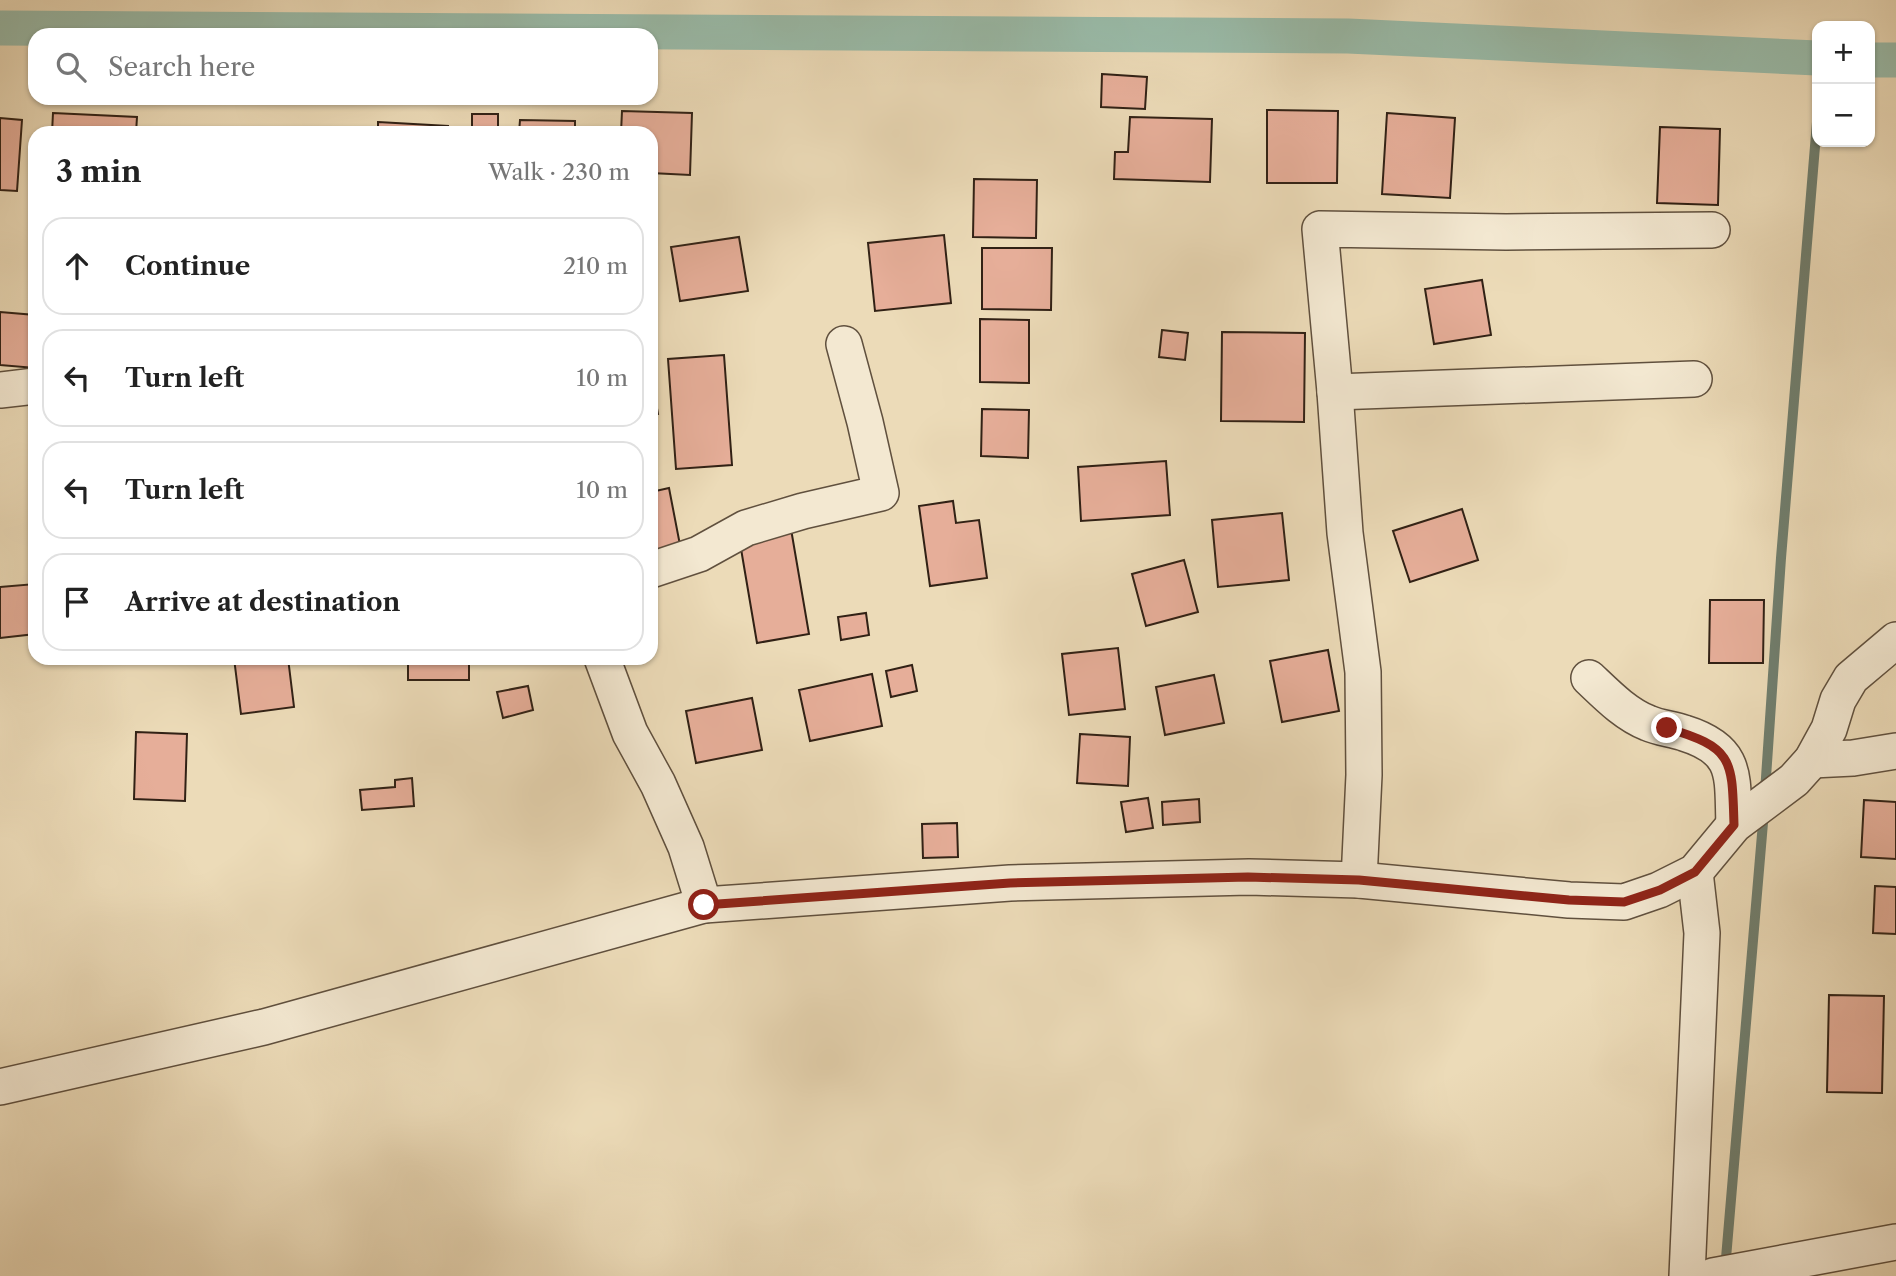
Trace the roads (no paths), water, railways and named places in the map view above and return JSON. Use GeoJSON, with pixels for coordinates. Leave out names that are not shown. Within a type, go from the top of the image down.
{"type":"FeatureCollection","features":[{"type":"Feature","properties":{"kind":"street"},"geometry":{"type":"LineString","coordinates":[[1359,880],[1364,775],[1363,672],[1345,533],[1320,229],[1506,232],[1712,230]]}},
{"type":"Feature","properties":{"kind":"street"},"geometry":{"type":"LineString","coordinates":[[658,568],[699,554],[746,528],[803,510],[881,493],[844,344]]}},
{"type":"Feature","properties":{"kind":"street"},"geometry":{"type":"LineString","coordinates":[[1335,392],[1694,379]]}},
{"type":"Feature","properties":{"kind":"street"},"geometry":{"type":"LineString","coordinates":[[0,390],[28,387]]}},
{"type":"Feature","properties":{"kind":"street"},"geometry":{"type":"LineString","coordinates":[[0,1087],[264,1027],[704,905],[1010,883],[1248,877],[1359,880],[1569,900],[1624,902],[1660,890],[1695,872],[1740,820],[1803,770],[1829,729],[1838,700],[1851,678],[1896,639]]}},
{"type":"Feature","properties":{"kind":"street"},"geometry":{"type":"LineString","coordinates":[[605,665],[630,733],[658,784],[686,847],[704,905]]}},
{"type":"Feature","properties":{"kind":"street"},"geometry":{"type":"LineString","coordinates":[[1589,678],[1616,704],[1648,723],[1706,741],[1723,754],[1732,774],[1740,820]]}},
{"type":"Feature","properties":{"kind":"street"},"geometry":{"type":"LineString","coordinates":[[1803,770],[1896,751]]}},
{"type":"Feature","properties":{"kind":"street"},"geometry":{"type":"LineString","coordinates":[[1687,1276],[1702,933],[1695,872]]}},
{"type":"Feature","properties":{"kind":"street"},"geometry":{"type":"LineString","coordinates":[[1715,1276],[1896,1242]]}},
{"type":"Feature","properties":{"kind":"waterway"},"geometry":{"type":"LineString","coordinates":[[0,28],[28,28]]}},
{"type":"Feature","properties":{"kind":"waterway"},"geometry":{"type":"LineString","coordinates":[[658,32],[1348,36],[1812,58]]}},
{"type":"Feature","properties":{"kind":"waterway"},"geometry":{"type":"LineString","coordinates":[[1875,60],[1896,60]]}},
{"type":"Feature","properties":{"kind":"waterway"},"geometry":{"type":"LineString","coordinates":[[1765,792],[1781,558],[1815,147]]}},
{"type":"Feature","properties":{"kind":"waterway"},"geometry":{"type":"LineString","coordinates":[[1725,1270],[1764,811]]}}]}
